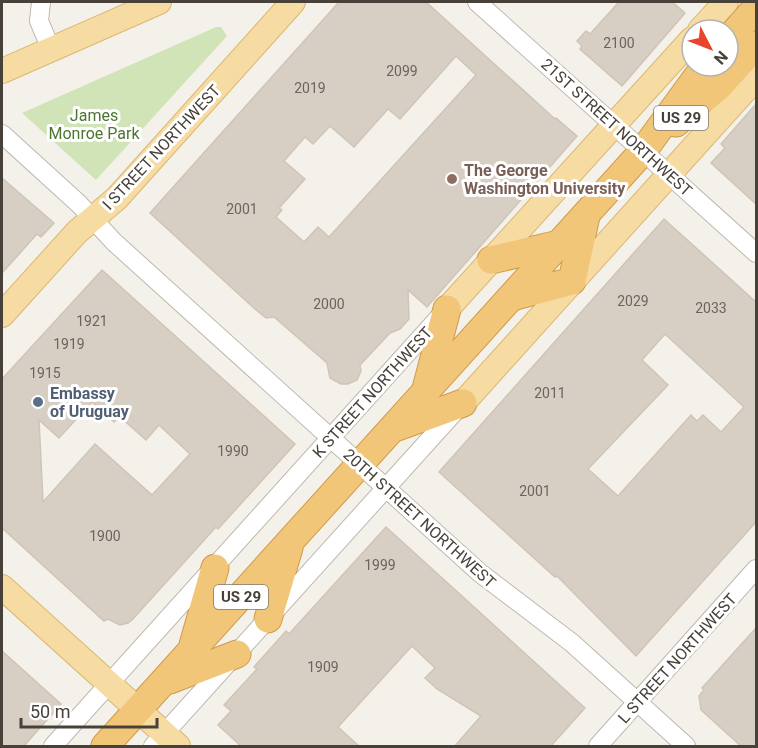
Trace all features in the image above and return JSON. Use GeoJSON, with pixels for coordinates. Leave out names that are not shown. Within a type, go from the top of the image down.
{"type":"FeatureCollection","features":[{"type":"Feature","properties":{"kind":"highway"},"geometry":{"type":"LineString","coordinates":[[740,26],[756,8]]}},
{"type":"Feature","properties":{"kind":"highway","name":"US 29"},"geometry":{"type":"LineString","coordinates":[[643,151],[720,86],[756,45]]}},
{"type":"Feature","properties":{"kind":"highway","name":"US 29"},"geometry":{"type":"LineString","coordinates":[[111,739],[643,151],[696,78]]}},
{"type":"Feature","properties":{"kind":"highway"},"geometry":{"type":"LineString","coordinates":[[512,297],[572,281],[586,215]]}},
{"type":"Feature","properties":{"kind":"highway"},"geometry":{"type":"LineString","coordinates":[[491,260],[559,244]]}},
{"type":"Feature","properties":{"kind":"highway"},"geometry":{"type":"LineString","coordinates":[[424,393],[447,309]]}},
{"type":"Feature","properties":{"kind":"highway"},"geometry":{"type":"LineString","coordinates":[[393,429],[463,403]]}},
{"type":"Feature","properties":{"kind":"highway"},"geometry":{"type":"LineString","coordinates":[[268,619],[291,541]]}},
{"type":"Feature","properties":{"kind":"highway"},"geometry":{"type":"LineString","coordinates":[[191,653],[215,568]]}},
{"type":"Feature","properties":{"kind":"highway"},"geometry":{"type":"LineString","coordinates":[[164,683],[237,654]]}},
{"type":"Feature","properties":{"kind":"highway"},"geometry":{"type":"LineString","coordinates":[[84,747],[111,739]]}},
{"type":"Feature","properties":{"kind":"main road"},"geometry":{"type":"LineString","coordinates":[[2,71],[159,2]]}},
{"type":"Feature","properties":{"kind":"main road","name":"I STREET NORTHWEST"},"geometry":{"type":"LineString","coordinates":[[2,315],[77,232],[117,198],[293,2]]}},
{"type":"Feature","properties":{"kind":"main road"},"geometry":{"type":"LineString","coordinates":[[711,18],[726,2]]}},
{"type":"Feature","properties":{"kind":"main road","name":"K STREET NORTHWEST"},"geometry":{"type":"LineString","coordinates":[[447,309],[680,52]]}},
{"type":"Feature","properties":{"kind":"main road"},"geometry":{"type":"LineString","coordinates":[[463,403],[756,78]]}},
{"type":"Feature","properties":{"kind":"main road"},"geometry":{"type":"LineString","coordinates":[[2,587],[138,710],[165,742]]}},
{"type":"Feature","properties":{"kind":"street"},"geometry":{"type":"LineString","coordinates":[[41,2],[39,21],[51,49]]}},
{"type":"Feature","properties":{"kind":"street","name":"21ST STREET NORTHWEST"},"geometry":{"type":"LineString","coordinates":[[477,2],[756,253]]}},
{"type":"Feature","properties":{"kind":"street","name":"20TH STREET NORTHWEST"},"geometry":{"type":"LineString","coordinates":[[2,134],[80,204],[114,242],[494,585],[572,643],[687,747]]}},
{"type":"Feature","properties":{"kind":"street","name":"K STREET NORTHWEST"},"geometry":{"type":"LineString","coordinates":[[53,747],[447,309]]}},
{"type":"Feature","properties":{"kind":"street"},"geometry":{"type":"LineString","coordinates":[[165,742],[237,654],[463,403]]}},
{"type":"Feature","properties":{"kind":"street","name":"L STREET NORTHWEST"},"geometry":{"type":"LineString","coordinates":[[598,747],[756,569]]}},
{"type":"Feature","properties":{"kind":"green space","name":"James Monroe Park"},"geometry":{"type":"Polygon","coordinates":[[[216,27],[221,27],[227,36],[96,180],[22,113],[216,27]]]}},
{"type":"Feature","properties":{"kind":"building"},"geometry":{"type":"Polygon","coordinates":[[[339,2],[426,2],[555,119],[577,136],[427,307],[408,290],[409,319],[400,329],[390,333],[360,365],[361,371],[357,380],[348,384],[341,384],[330,378],[327,363],[274,317],[266,318],[255,309],[150,213],[339,2]],[[456,56],[400,119],[388,109],[354,147],[330,126],[313,144],[305,137],[284,161],[305,179],[279,208],[282,210],[276,217],[304,242],[318,227],[329,237],[476,75],[456,56]]]}},
{"type":"Feature","properties":{"kind":"building"},"geometry":{"type":"Polygon","coordinates":[[[619,2],[672,2],[685,13],[622,86],[580,49],[582,46],[577,41],[586,31],[590,34],[619,2]]]}},
{"type":"Feature","properties":{"kind":"building"},"geometry":{"type":"Polygon","coordinates":[[[756,104],[756,204],[711,163],[725,148],[721,144],[756,104]]]}},
{"type":"Feature","properties":{"kind":"building"},"geometry":{"type":"Polygon","coordinates":[[[2,178],[54,223],[41,237],[37,234],[2,273],[2,178]]]}},
{"type":"Feature","properties":{"kind":"building"},"geometry":{"type":"Polygon","coordinates":[[[664,219],[756,302],[756,522],[636,656],[557,576],[555,577],[439,472],[664,219]],[[665,334],[642,360],[668,385],[588,469],[618,496],[691,415],[697,421],[703,415],[721,432],[744,407],[665,334]]]}},
{"type":"Feature","properties":{"kind":"building"},"geometry":{"type":"Polygon","coordinates":[[[102,270],[295,444],[132,620],[120,625],[108,619],[104,621],[2,528],[2,379],[102,270]],[[92,402],[59,438],[39,420],[43,502],[95,444],[152,495],[190,454],[159,425],[146,440],[119,416],[114,422],[92,402]]]}},
{"type":"Feature","properties":{"kind":"building"},"geometry":{"type":"Polygon","coordinates":[[[386,527],[585,708],[550,747],[454,747],[481,716],[437,689],[425,678],[435,668],[412,646],[338,727],[360,747],[242,747],[218,725],[231,711],[224,705],[257,669],[254,667],[286,631],[289,634],[386,527]]]}},
{"type":"Feature","properties":{"kind":"building"},"geometry":{"type":"Polygon","coordinates":[[[756,628],[756,747],[742,747],[701,710],[699,696],[704,690],[702,688],[756,628]]]}},
{"type":"Feature","properties":{"kind":"building"},"geometry":{"type":"Polygon","coordinates":[[[2,651],[61,704],[23,747],[2,747],[2,651]]]}},
{"type":"Feature","properties":{"kind":"place","name":"The George Washington University"},"geometry":{"type":"Point","coordinates":[452,179]}},
{"type":"Feature","properties":{"kind":"place","name":"Embassy of Uruguay"},"geometry":{"type":"Point","coordinates":[38,402]}}]}
